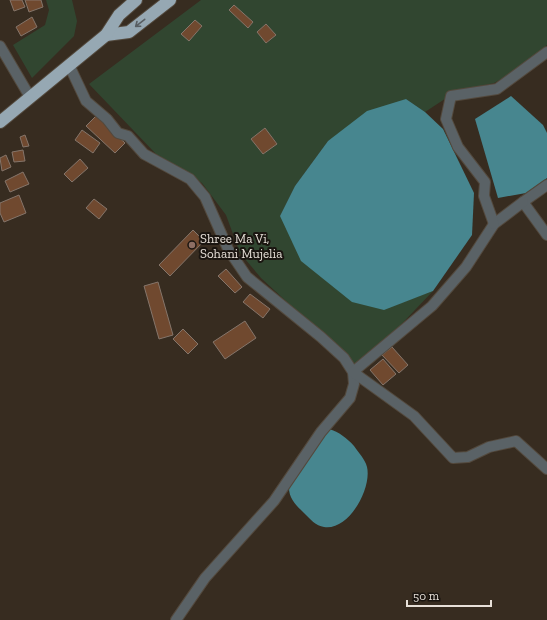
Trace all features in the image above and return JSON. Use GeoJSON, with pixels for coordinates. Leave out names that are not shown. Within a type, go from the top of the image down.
{"type":"FeatureCollection","features":[{"type":"Feature","properties":{"kind":"highway"},"geometry":{"type":"LineString","coordinates":[[0,122],[106,35],[119,15],[136,0]]}},
{"type":"Feature","properties":{"kind":"highway"},"geometry":{"type":"LineString","coordinates":[[106,35],[129,32],[170,0]]}},
{"type":"Feature","properties":{"kind":"street"},"geometry":{"type":"LineString","coordinates":[[0,46],[30,97]]}},
{"type":"Feature","properties":{"kind":"street"},"geometry":{"type":"LineString","coordinates":[[494,224],[484,196],[486,182],[458,147],[446,119],[451,96],[497,89],[547,52]]}},
{"type":"Feature","properties":{"kind":"street"},"geometry":{"type":"LineString","coordinates":[[69,65],[86,101],[107,119],[118,133],[128,136],[144,154],[190,179],[206,196],[228,248],[247,277],[321,336],[344,358],[353,372],[414,416],[453,458],[468,457],[489,447],[516,441],[547,469]]}},
{"type":"Feature","properties":{"kind":"street"},"geometry":{"type":"LineString","coordinates":[[353,372],[432,306],[466,267],[494,224],[547,185]]}},
{"type":"Feature","properties":{"kind":"street"},"geometry":{"type":"LineString","coordinates":[[523,202],[547,235]]}},
{"type":"Feature","properties":{"kind":"street"},"geometry":{"type":"LineString","coordinates":[[176,620],[205,578],[274,501],[321,432],[350,398],[354,384],[353,372]]}},
{"type":"Feature","properties":{"kind":"green space"},"geometry":{"type":"Polygon","coordinates":[[[46,0],[72,0],[77,21],[74,36],[32,78],[13,45],[45,25],[49,10],[46,0]]]}},
{"type":"Feature","properties":{"kind":"green space"},"geometry":{"type":"Polygon","coordinates":[[[201,0],[547,0],[547,45],[522,68],[494,83],[457,91],[425,112],[406,99],[328,141],[295,186],[280,216],[384,309],[433,291],[394,332],[355,365],[261,278],[240,253],[226,215],[202,183],[156,154],[89,84],[201,0]],[[234,5],[229,10],[248,28],[253,22],[234,5]],[[195,20],[181,34],[189,40],[202,27],[195,20]],[[266,24],[257,32],[267,43],[276,35],[266,24]],[[265,128],[251,139],[263,154],[277,143],[265,128]]]}},
{"type":"Feature","properties":{"kind":"water"},"geometry":{"type":"Polygon","coordinates":[[[511,96],[543,125],[547,133],[547,178],[526,193],[498,198],[475,119],[511,96]]]}},
{"type":"Feature","properties":{"kind":"water"},"geometry":{"type":"Polygon","coordinates":[[[406,99],[425,112],[443,129],[474,193],[472,235],[433,291],[384,310],[352,302],[301,261],[280,216],[295,186],[328,141],[367,111],[406,99]]]}},
{"type":"Feature","properties":{"kind":"water"},"geometry":{"type":"Polygon","coordinates":[[[329,429],[349,440],[354,446],[366,464],[368,476],[362,496],[350,515],[342,522],[333,526],[324,527],[313,522],[295,504],[290,494],[289,485],[329,429]]]}},
{"type":"Feature","properties":{"kind":"building"},"geometry":{"type":"Polygon","coordinates":[[[10,0],[22,0],[25,7],[14,11],[10,0]]]}},
{"type":"Feature","properties":{"kind":"building"},"geometry":{"type":"Polygon","coordinates":[[[25,0],[41,0],[43,7],[29,12],[25,0]]]}},
{"type":"Feature","properties":{"kind":"building"},"geometry":{"type":"Polygon","coordinates":[[[234,5],[253,22],[248,28],[229,10],[234,5]]]}},
{"type":"Feature","properties":{"kind":"building"},"geometry":{"type":"Polygon","coordinates":[[[32,17],[37,27],[21,36],[16,27],[32,17]]]}},
{"type":"Feature","properties":{"kind":"building"},"geometry":{"type":"Polygon","coordinates":[[[195,20],[202,26],[189,41],[181,34],[195,20]]]}},
{"type":"Feature","properties":{"kind":"building"},"geometry":{"type":"Polygon","coordinates":[[[266,24],[276,35],[266,43],[257,32],[266,24]]]}},
{"type":"Feature","properties":{"kind":"building"},"geometry":{"type":"Polygon","coordinates":[[[96,116],[125,143],[115,153],[86,126],[96,116]]]}},
{"type":"Feature","properties":{"kind":"building"},"geometry":{"type":"Polygon","coordinates":[[[265,128],[277,144],[263,154],[251,139],[265,128]]]}},
{"type":"Feature","properties":{"kind":"building"},"geometry":{"type":"Polygon","coordinates":[[[82,130],[100,143],[93,153],[75,140],[82,130]]]}},
{"type":"Feature","properties":{"kind":"building"},"geometry":{"type":"Polygon","coordinates":[[[25,135],[29,146],[23,147],[20,137],[25,135]]]}},
{"type":"Feature","properties":{"kind":"building"},"geometry":{"type":"Polygon","coordinates":[[[23,150],[25,161],[14,162],[12,152],[23,150]]]}},
{"type":"Feature","properties":{"kind":"building"},"geometry":{"type":"Polygon","coordinates":[[[6,155],[11,167],[2,171],[0,158],[6,155]]]}},
{"type":"Feature","properties":{"kind":"building"},"geometry":{"type":"Polygon","coordinates":[[[80,159],[88,168],[72,182],[64,174],[80,159]]]}},
{"type":"Feature","properties":{"kind":"building"},"geometry":{"type":"Polygon","coordinates":[[[23,172],[29,184],[10,192],[5,181],[23,172]]]}},
{"type":"Feature","properties":{"kind":"building"},"geometry":{"type":"Polygon","coordinates":[[[19,195],[26,213],[4,222],[0,213],[0,203],[19,195]]]}},
{"type":"Feature","properties":{"kind":"building"},"geometry":{"type":"Polygon","coordinates":[[[94,199],[107,209],[99,219],[86,208],[94,199]]]}},
{"type":"Feature","properties":{"kind":"building"},"geometry":{"type":"Polygon","coordinates":[[[193,230],[204,241],[170,276],[159,265],[193,230]]]}},
{"type":"Feature","properties":{"kind":"building"},"geometry":{"type":"Polygon","coordinates":[[[226,269],[242,287],[235,293],[218,276],[226,269]]]}},
{"type":"Feature","properties":{"kind":"building"},"geometry":{"type":"Polygon","coordinates":[[[158,282],[173,335],[159,339],[144,286],[158,282]]]}},
{"type":"Feature","properties":{"kind":"building"},"geometry":{"type":"Polygon","coordinates":[[[250,294],[270,309],[263,318],[243,302],[250,294]]]}},
{"type":"Feature","properties":{"kind":"building"},"geometry":{"type":"Polygon","coordinates":[[[245,321],[256,338],[225,359],[213,342],[245,321]]]}},
{"type":"Feature","properties":{"kind":"building"},"geometry":{"type":"Polygon","coordinates":[[[183,329],[198,344],[188,354],[173,339],[183,329]]]}},
{"type":"Feature","properties":{"kind":"building"},"geometry":{"type":"Polygon","coordinates":[[[392,347],[408,365],[399,373],[382,355],[392,347]]]}},
{"type":"Feature","properties":{"kind":"building"},"geometry":{"type":"Polygon","coordinates":[[[383,359],[396,374],[383,385],[370,370],[383,359]]]}},
{"type":"Feature","properties":{"kind":"place","name":"Shree Ma Vi, Sohani Mujelia"},"geometry":{"type":"Point","coordinates":[192,245]}}]}
